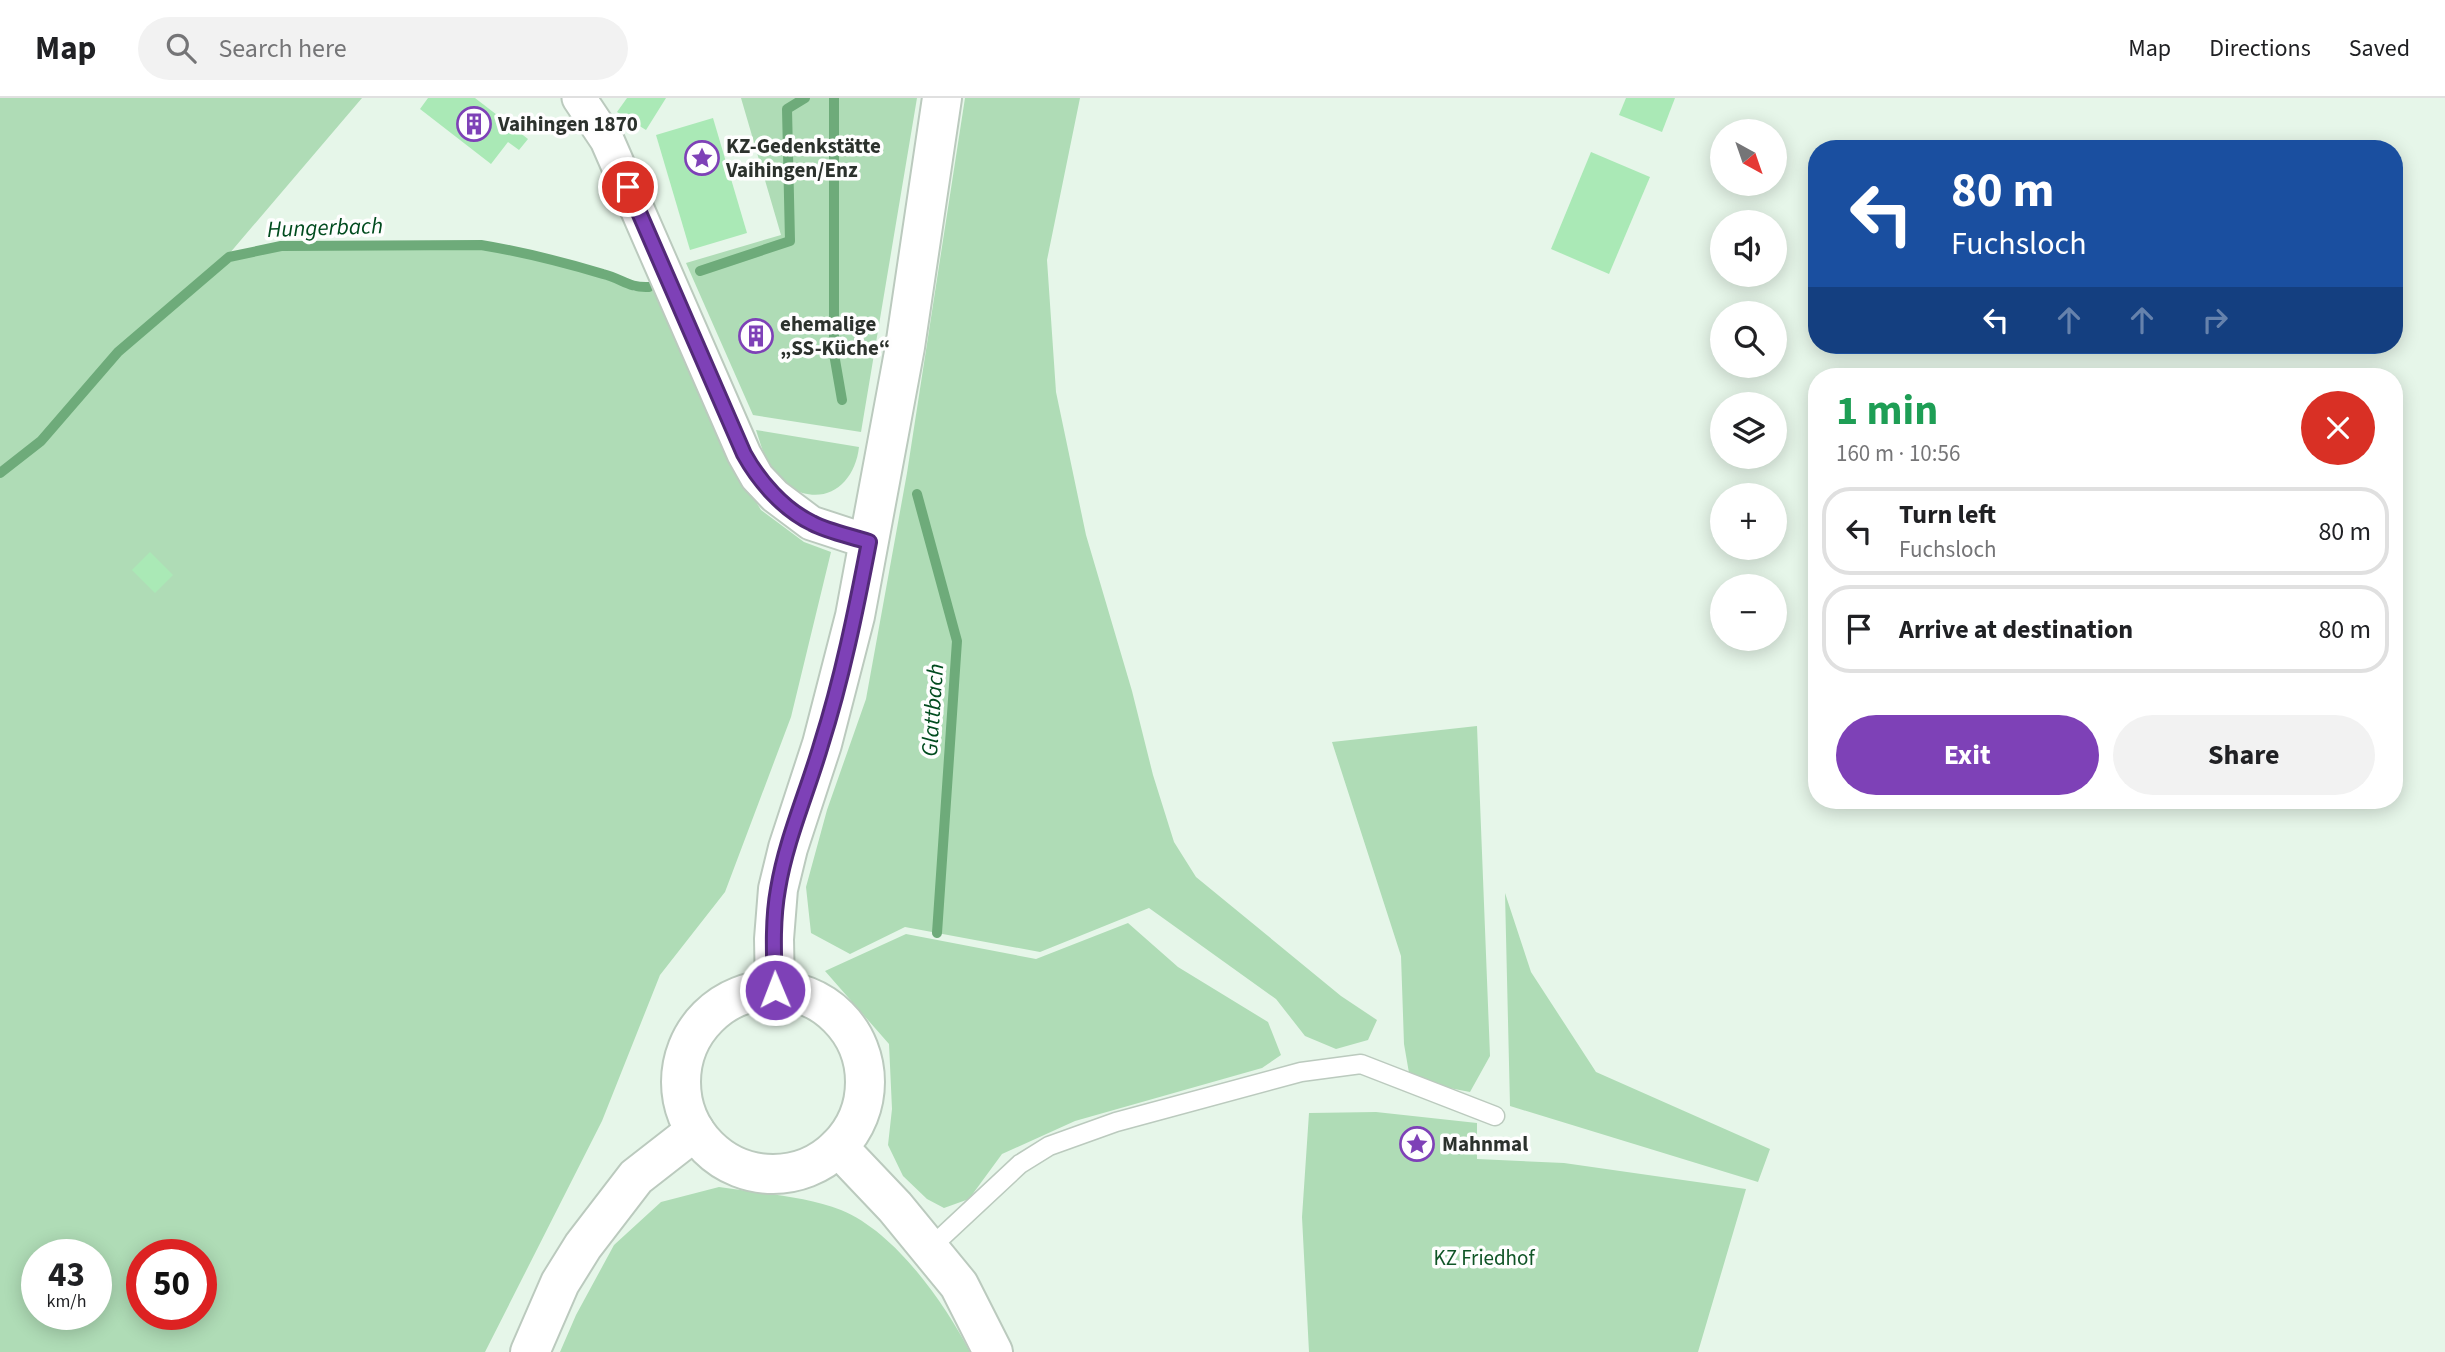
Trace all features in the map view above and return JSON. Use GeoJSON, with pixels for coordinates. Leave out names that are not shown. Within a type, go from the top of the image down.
{"type":"FeatureCollection","features":[{"type":"Feature","properties":{"kind":"main road"},"geometry":{"type":"LineString","coordinates":[[775,990],[774,939],[778,889],[792,835],[822,744],[855,616],[905,347],[942,98]]}},
{"type":"Feature","properties":{"kind":"main road"},"geometry":{"type":"LineString","coordinates":[[775,990],[803,995],[819,1002],[835,1014],[854,1038],[863,1065],[865,1090],[859,1116],[849,1135],[838,1147],[820,1161],[798,1170],[774,1174],[742,1169],[724,1160],[704,1144],[685,1109],[681,1085],[685,1055],[692,1038],[710,1014],[741,996],[775,990]]}},
{"type":"Feature","properties":{"kind":"main road"},"geometry":{"type":"LineString","coordinates":[[530,1352],[560,1283],[583,1245],[636,1177],[695,1131]]}},
{"type":"Feature","properties":{"kind":"main road"},"geometry":{"type":"LineString","coordinates":[[838,1147],[930,1248],[959,1285],[993,1352]]}},
{"type":"Feature","properties":{"kind":"street"},"geometry":{"type":"LineString","coordinates":[[579,98],[607,140],[744,454],[757,477],[775,496],[811,523],[869,542]]}},
{"type":"Feature","properties":{"kind":"lane"},"geometry":{"type":"LineString","coordinates":[[930,1248],[1020,1164],[1049,1146],[1116,1122],[1301,1072],[1361,1064],[1495,1116]]}},
{"type":"Feature","properties":{"kind":"green space"},"geometry":{"type":"Polygon","coordinates":[[[0,98],[362,98],[229,254],[116,350],[39,439],[0,470],[0,98]]]}},
{"type":"Feature","properties":{"kind":"green space"},"geometry":{"type":"Polygon","coordinates":[[[741,98],[917,98],[861,432],[753,415],[686,263],[781,235],[741,98]]]}},
{"type":"Feature","properties":{"kind":"green space"},"geometry":{"type":"Polygon","coordinates":[[[965,98],[1080,98],[1047,260],[1056,392],[1086,535],[1132,691],[1153,775],[1174,842],[1196,877],[1341,996],[1377,1020],[1368,1040],[1336,1049],[1305,1036],[1276,999],[1149,908],[1040,952],[905,927],[850,954],[811,933],[806,887],[827,810],[866,699],[907,473],[965,98]]]}},
{"type":"Feature","properties":{"kind":"green space"},"geometry":{"type":"Polygon","coordinates":[[[281,248],[481,248],[613,279],[634,291],[655,290],[729,457],[761,510],[804,542],[831,552],[791,717],[725,892],[660,975],[602,1121],[485,1352],[0,1352],[0,477],[43,443],[120,355],[230,260],[281,248]]]}},
{"type":"Feature","properties":{"kind":"green space"},"geometry":{"type":"Polygon","coordinates":[[[756,430],[859,447],[856,460],[845,481],[836,489],[815,495],[802,493],[777,477],[756,430]]]}},
{"type":"Feature","properties":{"kind":"green space"},"geometry":{"type":"Polygon","coordinates":[[[1477,726],[1490,1056],[1470,1092],[1439,1086],[1409,1073],[1404,1044],[1401,956],[1332,742],[1477,726]]]}},
{"type":"Feature","properties":{"kind":"green space"},"geometry":{"type":"Polygon","coordinates":[[[1505,893],[1531,972],[1596,1072],[1770,1149],[1758,1182],[1510,1106],[1505,893]]]}},
{"type":"Feature","properties":{"kind":"green space"},"geometry":{"type":"Polygon","coordinates":[[[1128,923],[1178,967],[1268,1022],[1281,1055],[1262,1068],[1075,1121],[1002,1154],[969,1199],[944,1208],[927,1199],[903,1176],[888,1145],[892,1109],[889,1044],[825,971],[906,934],[1036,959],[1128,923]]]}},
{"type":"Feature","properties":{"kind":"green space","name":"KZ Friedhof"},"geometry":{"type":"Polygon","coordinates":[[[1376,1112],[1477,1123],[1477,1159],[1564,1163],[1746,1189],[1698,1352],[1309,1352],[1302,1217],[1309,1113],[1376,1112]]]}},
{"type":"Feature","properties":{"kind":"green space"},"geometry":{"type":"Polygon","coordinates":[[[719,1187],[812,1201],[861,1220],[899,1251],[916,1270],[970,1352],[560,1352],[576,1315],[614,1245],[661,1202],[719,1187]]]}},
{"type":"Feature","properties":{"kind":"building","name":"Vaihingen 1870"},"geometry":{"type":"Polygon","coordinates":[[[428,98],[475,98],[528,139],[519,150],[508,142],[491,164],[420,109],[428,98]]]}},
{"type":"Feature","properties":{"kind":"building"},"geometry":{"type":"Polygon","coordinates":[[[627,98],[666,98],[646,130],[617,112],[627,98]]]}},
{"type":"Feature","properties":{"kind":"building"},"geometry":{"type":"Polygon","coordinates":[[[1626,98],[1675,98],[1662,132],[1619,115],[1626,98]]]}},
{"type":"Feature","properties":{"kind":"building"},"geometry":{"type":"Polygon","coordinates":[[[713,118],[747,233],[690,250],[656,135],[713,118]]]}},
{"type":"Feature","properties":{"kind":"building"},"geometry":{"type":"Polygon","coordinates":[[[1591,152],[1650,177],[1609,274],[1551,249],[1591,152]]]}},
{"type":"Feature","properties":{"kind":"building","name":"ehemalige „SS-Küche“"},"geometry":{"type":"Polygon","coordinates":[[[760,316],[772,347],[751,356],[739,324],[760,316]]]}},
{"type":"Feature","properties":{"kind":"building"},"geometry":{"type":"Polygon","coordinates":[[[150,552],[173,575],[155,593],[132,570],[150,552]]]}},
{"type":"Feature","properties":{"kind":"waterway","name":"Hungerbach"},"geometry":{"type":"LineString","coordinates":[[700,271],[790,241],[787,109],[805,98]]}},
{"type":"Feature","properties":{"kind":"waterway","name":"Glattbach"},"geometry":{"type":"LineString","coordinates":[[834,98],[834,354],[842,400]]}},
{"type":"Feature","properties":{"kind":"waterway","name":"Hungerbach"},"geometry":{"type":"LineString","coordinates":[[0,473],[41,441],[118,352],[229,257],[281,246],[481,245],[558,261],[610,276],[630,285],[649,287]]}},
{"type":"Feature","properties":{"kind":"waterway","name":"Glattbach"},"geometry":{"type":"LineString","coordinates":[[917,494],[957,641],[937,933]]}},
{"type":"Feature","properties":{"kind":"place","name":"Vaihingen 1870"},"geometry":{"type":"Point","coordinates":[474,124]}},
{"type":"Feature","properties":{"kind":"place","name":"KZ-Gedenkstätte Vaihingen/Enz"},"geometry":{"type":"Point","coordinates":[702,158]}},
{"type":"Feature","properties":{"kind":"place","name":"ehemalige „SS-Küche“"},"geometry":{"type":"Point","coordinates":[756,336]}},
{"type":"Feature","properties":{"kind":"place","name":"Mahnmal"},"geometry":{"type":"Point","coordinates":[1417,1144]}},
{"type":"Feature","properties":{"kind":"route"},"geometry":{"type":"LineString","coordinates":[[628,187],[744,454],[757,477],[775,496],[811,523],[869,542],[855,616],[822,744],[788,848],[778,889],[774,939],[775,990]]}}]}
